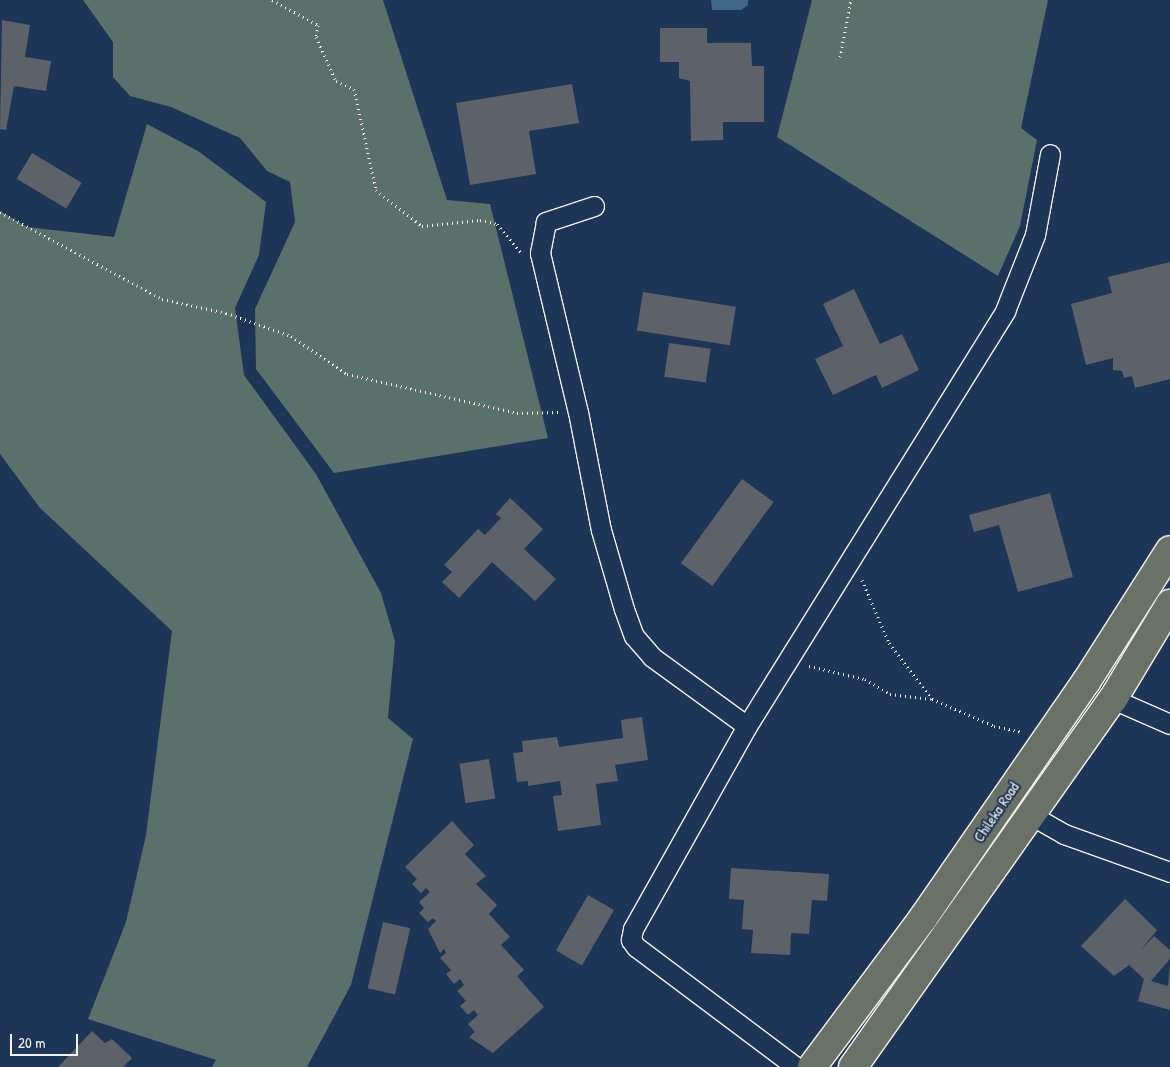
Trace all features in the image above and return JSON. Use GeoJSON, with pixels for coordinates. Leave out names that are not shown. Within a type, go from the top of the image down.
{"type":"FeatureCollection","features":[{"type":"Feature","properties":{"kind":"highway","name":"Chileka Road"},"geometry":{"type":"LineString","coordinates":[[812,1067],[923,918],[1054,726],[1170,550]]}},
{"type":"Feature","properties":{"kind":"highway","name":"Chileka Road"},"geometry":{"type":"LineString","coordinates":[[853,1067],[1029,814],[1113,699],[1170,604]]}},
{"type":"Feature","properties":{"kind":"street"},"geometry":{"type":"LineString","coordinates":[[796,1067],[699,997],[631,940],[747,726],[788,663],[851,557],[1005,311],[1035,235],[1050,154]]}},
{"type":"Feature","properties":{"kind":"street"},"geometry":{"type":"LineString","coordinates":[[594,206],[546,222],[540,253],[578,412],[601,530],[634,636],[652,657],[747,726]]}},
{"type":"Feature","properties":{"kind":"street"},"geometry":{"type":"LineString","coordinates":[[1113,699],[1170,724]]}},
{"type":"Feature","properties":{"kind":"street"},"geometry":{"type":"LineString","coordinates":[[1029,814],[1064,834],[1170,872]]}},
{"type":"Feature","properties":{"kind":"path"},"geometry":{"type":"LineString","coordinates":[[272,0],[318,25],[316,37],[336,81],[354,89],[362,108],[369,172],[376,190],[422,226],[480,220],[497,224],[517,252],[540,253]]}},
{"type":"Feature","properties":{"kind":"path"},"geometry":{"type":"LineString","coordinates":[[840,57],[851,0]]}},
{"type":"Feature","properties":{"kind":"path"},"geometry":{"type":"LineString","coordinates":[[0,212],[162,300],[226,313],[291,336],[347,374],[516,413],[578,412]]}},
{"type":"Feature","properties":{"kind":"path"},"geometry":{"type":"LineString","coordinates":[[851,557],[889,643],[932,699]]}},
{"type":"Feature","properties":{"kind":"path"},"geometry":{"type":"LineString","coordinates":[[788,663],[833,669],[890,694],[932,699],[994,726],[1022,732],[1054,726]]}},
{"type":"Feature","properties":{"kind":"green space"},"geometry":{"type":"Polygon","coordinates":[[[83,0],[383,0],[447,200],[490,204],[548,438],[334,473],[256,369],[255,309],[295,222],[290,182],[267,171],[240,138],[171,107],[130,96],[113,77],[113,42],[83,0]]]}},
{"type":"Feature","properties":{"kind":"green space"},"geometry":{"type":"Polygon","coordinates":[[[812,0],[1048,0],[1021,128],[1037,140],[1020,226],[998,276],[777,137],[812,0]]]}},
{"type":"Feature","properties":{"kind":"green space"},"geometry":{"type":"Polygon","coordinates":[[[147,124],[198,151],[266,202],[259,255],[235,308],[244,375],[316,474],[381,593],[395,641],[388,718],[413,739],[351,985],[307,1067],[212,1067],[216,1060],[88,1019],[126,922],[146,835],[172,631],[40,508],[0,454],[0,211],[27,227],[114,237],[147,124]]]}},
{"type":"Feature","properties":{"kind":"water"},"geometry":{"type":"Polygon","coordinates":[[[711,0],[748,0],[748,5],[741,10],[712,10],[711,0]]]}},
{"type":"Feature","properties":{"kind":"building"},"geometry":{"type":"Polygon","coordinates":[[[2,20],[30,25],[25,57],[51,61],[46,91],[14,86],[6,130],[0,129],[2,20]]]}},
{"type":"Feature","properties":{"kind":"building"},"geometry":{"type":"Polygon","coordinates":[[[660,28],[707,28],[707,43],[751,43],[752,66],[764,66],[764,122],[723,122],[723,140],[691,141],[690,81],[679,78],[679,62],[660,62],[660,28]]]}},
{"type":"Feature","properties":{"kind":"building"},"geometry":{"type":"Polygon","coordinates":[[[572,84],[579,123],[529,131],[536,174],[470,185],[456,103],[572,84]]]}},
{"type":"Feature","properties":{"kind":"building"},"geometry":{"type":"Polygon","coordinates":[[[32,153],[82,183],[66,209],[17,179],[32,153]]]}},
{"type":"Feature","properties":{"kind":"building"},"geometry":{"type":"Polygon","coordinates":[[[1170,262],[1170,379],[1135,388],[1132,376],[1124,378],[1122,371],[1113,370],[1113,358],[1086,365],[1071,304],[1112,293],[1108,277],[1170,262]]]}},
{"type":"Feature","properties":{"kind":"building"},"geometry":{"type":"Polygon","coordinates":[[[854,289],[880,344],[902,334],[919,370],[882,388],[876,375],[833,395],[815,359],[843,346],[823,304],[854,289]]]}},
{"type":"Feature","properties":{"kind":"building"},"geometry":{"type":"Polygon","coordinates":[[[643,292],[736,307],[730,345],[637,331],[643,292]]]}},
{"type":"Feature","properties":{"kind":"building"},"geometry":{"type":"Polygon","coordinates":[[[669,343],[711,349],[706,383],[664,377],[669,343]]]}},
{"type":"Feature","properties":{"kind":"building"},"geometry":{"type":"Polygon","coordinates":[[[742,479],[774,502],[712,586],[681,563],[742,479]]]}},
{"type":"Feature","properties":{"kind":"building"},"geometry":{"type":"Polygon","coordinates":[[[1050,493],[1073,577],[1018,592],[999,525],[974,532],[969,515],[1050,493]]]}},
{"type":"Feature","properties":{"kind":"building"},"geometry":{"type":"Polygon","coordinates":[[[510,498],[543,529],[524,549],[556,579],[535,601],[492,562],[459,598],[442,582],[452,572],[444,565],[478,529],[485,535],[501,518],[496,514],[510,498]]]}},
{"type":"Feature","properties":{"kind":"building"},"geometry":{"type":"Polygon","coordinates":[[[642,717],[648,760],[615,765],[618,781],[596,784],[601,825],[558,831],[553,796],[562,795],[560,781],[528,786],[528,781],[517,782],[513,753],[523,752],[522,741],[557,737],[559,747],[623,738],[621,720],[642,717]]]}},
{"type":"Feature","properties":{"kind":"building"},"geometry":{"type":"Polygon","coordinates":[[[489,759],[495,799],[466,803],[459,764],[489,759]]]}},
{"type":"Feature","properties":{"kind":"building"},"geometry":{"type":"Polygon","coordinates":[[[452,821],[474,845],[465,854],[486,876],[476,884],[497,905],[489,914],[510,937],[501,945],[524,970],[517,976],[544,1007],[493,1053],[469,1037],[475,1032],[468,1024],[478,1015],[474,1010],[468,1015],[460,1006],[466,1001],[457,991],[464,985],[460,979],[454,984],[446,974],[451,970],[440,958],[446,953],[444,949],[440,953],[428,929],[436,921],[433,918],[428,922],[419,913],[424,908],[419,902],[430,892],[426,888],[421,893],[412,884],[417,879],[405,867],[452,821]]]}},
{"type":"Feature","properties":{"kind":"building"},"geometry":{"type":"Polygon","coordinates":[[[731,868],[829,874],[827,901],[812,900],[809,934],[791,933],[790,955],[751,953],[753,930],[742,929],[744,900],[729,899],[731,868]]]}},
{"type":"Feature","properties":{"kind":"building"},"geometry":{"type":"Polygon","coordinates":[[[588,895],[614,910],[582,965],[556,950],[588,895]]]}},
{"type":"Feature","properties":{"kind":"building"},"geometry":{"type":"Polygon","coordinates":[[[1125,899],[1157,930],[1140,951],[1154,936],[1170,950],[1170,959],[1151,981],[1168,986],[1170,964],[1170,1010],[1138,1001],[1144,979],[1129,965],[1114,976],[1081,946],[1125,899]]]}},
{"type":"Feature","properties":{"kind":"building"},"geometry":{"type":"Polygon","coordinates":[[[383,922],[410,928],[395,995],[368,988],[383,922]]]}},
{"type":"Feature","properties":{"kind":"building"},"geometry":{"type":"Polygon","coordinates":[[[92,1031],[105,1043],[112,1039],[132,1058],[123,1067],[58,1067],[92,1031]]]}}]}
